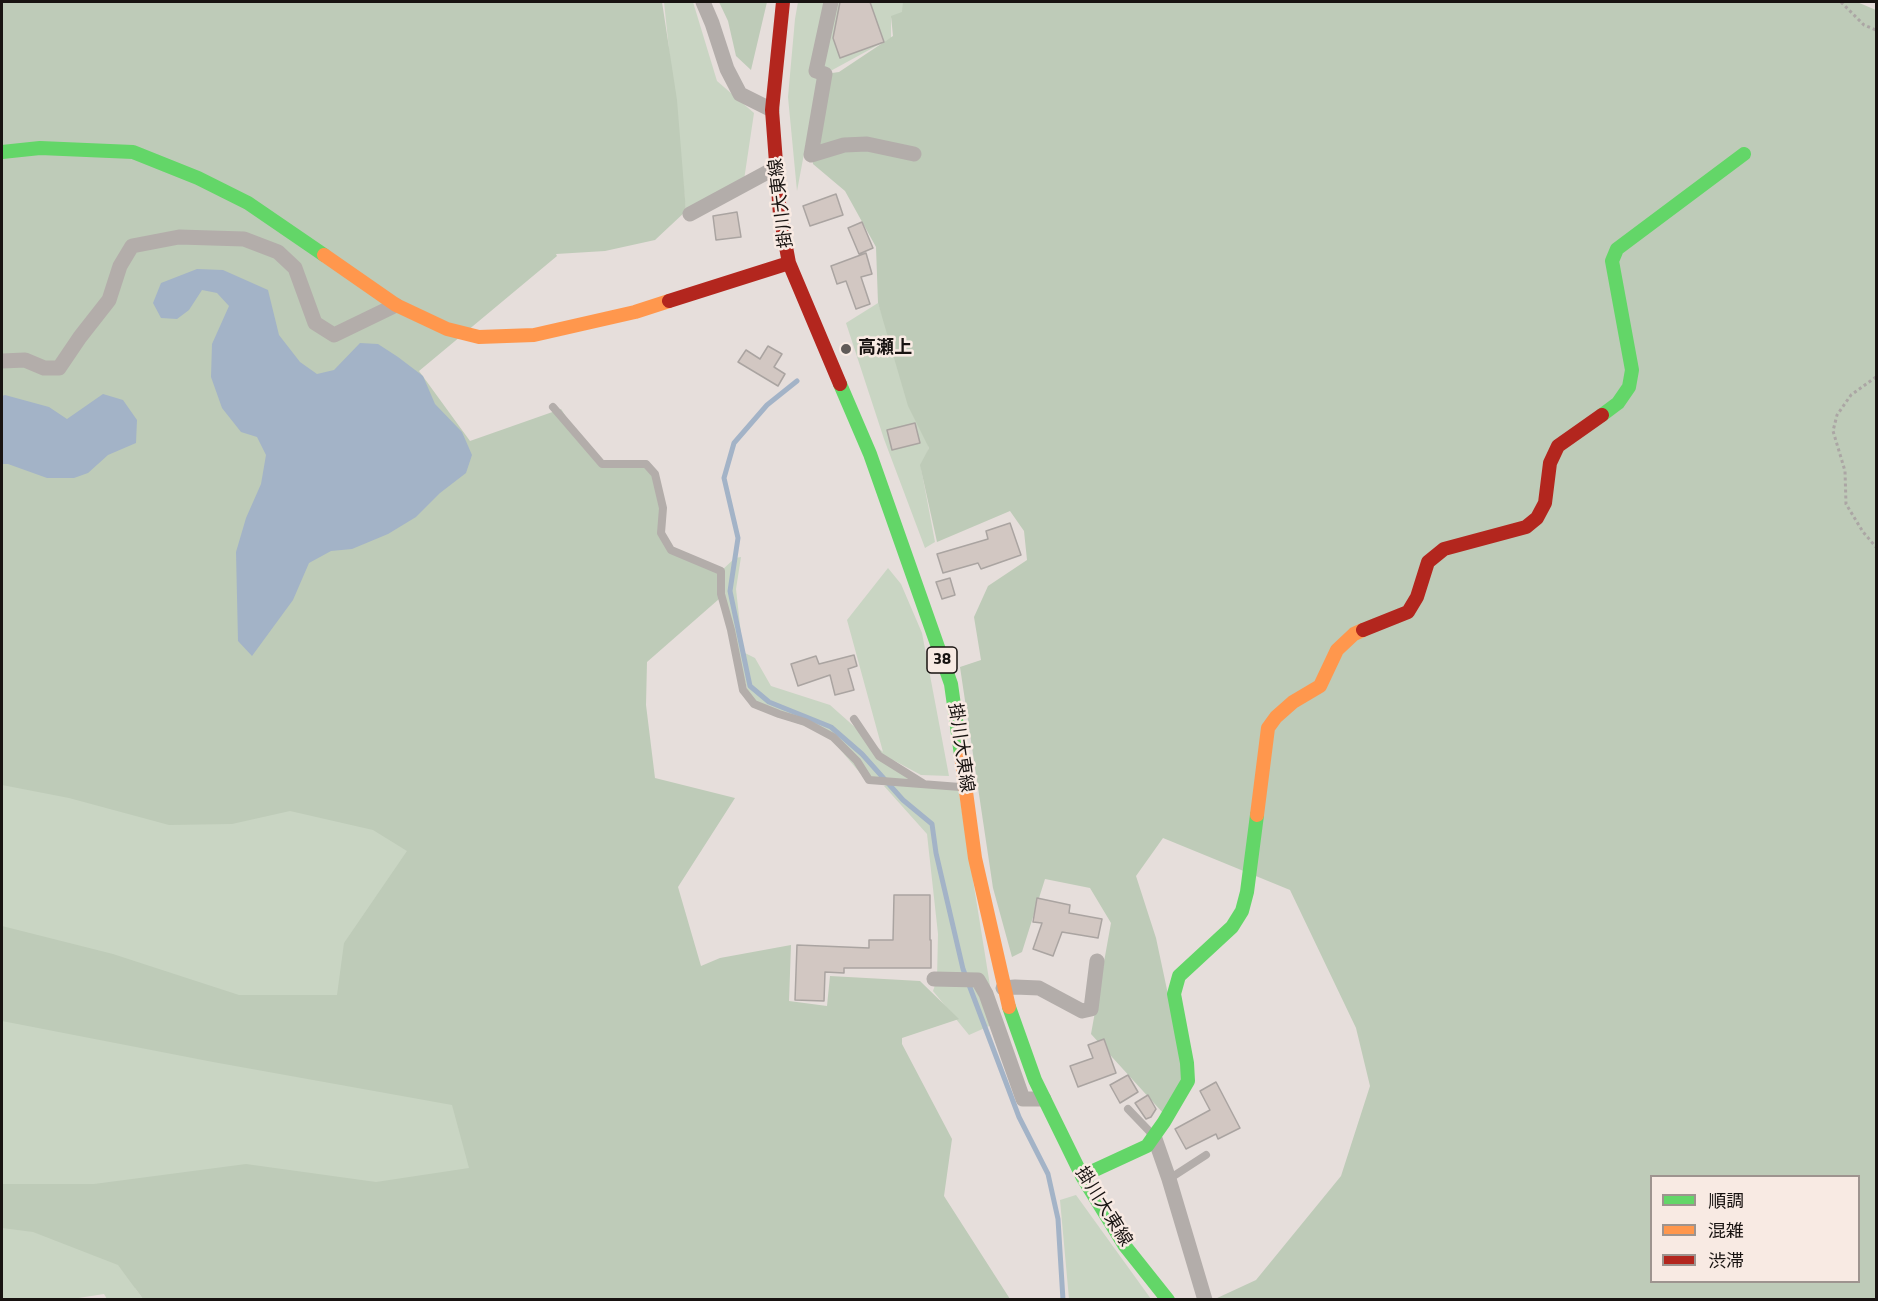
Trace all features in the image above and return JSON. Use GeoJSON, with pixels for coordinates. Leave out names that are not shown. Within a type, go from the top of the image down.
{"type":"FeatureCollection","features":[{"type":"Feature","properties":{"kind":"street"},"geometry":{"type":"LineString","coordinates":[[703,2],[727,69],[740,94],[772,110]]}},
{"type":"Feature","properties":{"kind":"street","name":"掛川大東線"},"geometry":{"type":"LineString","coordinates":[[783,2],[772,110],[780,215],[789,262],[870,454],[951,684],[975,858],[1006,999],[1035,1080],[1082,1176],[1125,1246],[1168,1299]]}},
{"type":"Feature","properties":{"kind":"street"},"geometry":{"type":"LineString","coordinates":[[831,2],[816,70],[825,74],[812,155],[844,145],[867,144],[914,154]]}},
{"type":"Feature","properties":{"kind":"street"},"geometry":{"type":"LineString","coordinates":[[2,152],[40,148],[133,152],[198,178],[248,203],[396,305],[447,329],[478,337],[534,335],[635,312],[789,262]]}},
{"type":"Feature","properties":{"kind":"street"},"geometry":{"type":"LineString","coordinates":[[1082,1176],[1147,1146],[1188,1081],[1187,1063],[1174,994],[1179,976],[1232,927],[1242,911],[1247,892],[1268,728],[1275,717],[1293,702],[1320,686],[1337,650],[1354,634],[1408,612],[1417,597],[1428,562],[1444,549],[1526,527],[1537,518],[1545,503],[1550,463],[1558,446],[1618,403],[1629,387],[1632,370],[1612,261],[1617,249],[1744,154]]}},
{"type":"Feature","properties":{"kind":"street"},"geometry":{"type":"LineString","coordinates":[[690,214],[777,167]]}},
{"type":"Feature","properties":{"kind":"street"},"geometry":{"type":"LineString","coordinates":[[2,361],[25,360],[44,368],[59,368],[109,300],[120,266],[132,246],[179,237],[244,239],[278,252],[295,268],[315,323],[334,335],[396,305]]}},
{"type":"Feature","properties":{"kind":"street"},"geometry":{"type":"LineString","coordinates":[[1003,988],[1039,988],[1082,1011],[1091,1009],[1097,961]]}},
{"type":"Feature","properties":{"kind":"street"},"geometry":{"type":"LineString","coordinates":[[934,979],[978,980],[986,994],[1023,1099],[1044,1099]]}},
{"type":"Feature","properties":{"kind":"street"},"geometry":{"type":"LineString","coordinates":[[1154,1136],[1205,1299]]}},
{"type":"Feature","properties":{"kind":"lane"},"geometry":{"type":"LineString","coordinates":[[553,407],[602,464],[646,464],[655,474],[663,508],[661,533],[671,550],[721,571],[721,594],[743,690],[754,704],[805,722],[833,737],[857,761],[868,780],[965,788]]}},
{"type":"Feature","properties":{"kind":"lane"},"geometry":{"type":"LineString","coordinates":[[854,719],[879,756],[925,785]]}},
{"type":"Feature","properties":{"kind":"lane"},"geometry":{"type":"LineString","coordinates":[[1128,1109],[1154,1136]]}},
{"type":"Feature","properties":{"kind":"lane"},"geometry":{"type":"LineString","coordinates":[[1169,1179],[1206,1155]]}},
{"type":"Feature","properties":{"kind":"path"},"geometry":{"type":"LineString","coordinates":[[1841,2],[1864,25],[1876,30]]}},
{"type":"Feature","properties":{"kind":"path"},"geometry":{"type":"LineString","coordinates":[[1876,377],[1851,395],[1837,415],[1833,431],[1845,471],[1846,504],[1863,532],[1876,547]]}},
{"type":"Feature","properties":{"kind":"green space"},"geometry":{"type":"Polygon","coordinates":[[[2,2],[662,2],[677,100],[686,211],[655,240],[605,251],[556,254],[557,256],[419,371],[470,441],[561,409],[585,446],[602,464],[646,464],[655,474],[662,508],[661,533],[672,551],[721,569],[719,599],[647,662],[646,705],[655,778],[735,798],[678,887],[701,966],[720,958],[791,945],[789,1001],[827,1006],[830,976],[920,981],[959,1019],[902,1038],[902,1044],[952,1139],[944,1196],[1010,1299],[143,1299],[118,1265],[33,1232],[2,1228],[2,1184],[94,1184],[246,1164],[376,1182],[469,1168],[452,1105],[2,1021],[2,926],[113,954],[239,995],[337,995],[344,943],[407,851],[373,830],[290,811],[232,824],[169,825],[69,798],[2,785],[2,2]]]}},
{"type":"Feature","properties":{"kind":"green space"},"geometry":{"type":"Polygon","coordinates":[[[664,2],[693,2],[717,81],[754,113],[744,180],[686,211],[664,2]]]}},
{"type":"Feature","properties":{"kind":"green space"},"geometry":{"type":"Polygon","coordinates":[[[719,2],[767,2],[751,70],[736,56],[728,21],[719,2]]]}},
{"type":"Feature","properties":{"kind":"green space"},"geometry":{"type":"Polygon","coordinates":[[[798,2],[906,2],[906,13],[891,18],[891,38],[825,74],[819,74],[797,191],[788,97],[798,2]]]}},
{"type":"Feature","properties":{"kind":"green space"},"geometry":{"type":"Polygon","coordinates":[[[903,2],[1857,2],[1876,10],[1876,1299],[1215,1299],[1256,1280],[1341,1176],[1370,1086],[1356,1028],[1290,890],[1163,838],[1136,876],[1156,938],[1186,1079],[1163,1113],[1091,1034],[1111,923],[1090,888],[1045,879],[1022,952],[1012,957],[993,888],[960,667],[981,660],[974,617],[988,586],[1027,560],[1024,531],[1010,511],[937,542],[920,465],[929,448],[908,406],[878,303],[876,247],[845,191],[813,164],[812,150],[825,74],[839,72],[893,36],[891,16],[902,12],[903,2]]]}},
{"type":"Feature","properties":{"kind":"green space"},"geometry":{"type":"Polygon","coordinates":[[[878,303],[929,448],[921,468],[935,542],[925,548],[884,439],[846,323],[878,303]]]}},
{"type":"Feature","properties":{"kind":"green space"},"geometry":{"type":"Polygon","coordinates":[[[741,557],[736,589],[743,652],[755,658],[771,686],[830,705],[883,752],[847,620],[888,568],[901,584],[922,633],[949,776],[921,775],[893,760],[927,785],[866,780],[827,734],[752,707],[722,597],[721,571],[735,558],[741,557]]]}},
{"type":"Feature","properties":{"kind":"green space"},"geometry":{"type":"Polygon","coordinates":[[[2,711],[449,809],[503,1185],[135,1288],[143,1299],[107,1299],[104,1294],[72,1299],[2,1299],[2,711]]]}},
{"type":"Feature","properties":{"kind":"green space"},"geometry":{"type":"Polygon","coordinates":[[[884,786],[958,787],[996,1023],[969,1035],[933,991],[937,979],[938,934],[927,834],[884,786]]]}},
{"type":"Feature","properties":{"kind":"green space"},"geometry":{"type":"Polygon","coordinates":[[[1076,1195],[1151,1299],[1069,1299],[1060,1200],[1076,1195]]]}},
{"type":"Feature","properties":{"kind":"water"},"geometry":{"type":"Polygon","coordinates":[[[197,269],[223,270],[268,290],[279,335],[300,362],[317,374],[334,370],[360,343],[378,344],[398,357],[423,376],[435,404],[462,432],[472,455],[466,473],[440,493],[416,517],[388,534],[352,549],[331,551],[309,563],[293,600],[252,656],[238,641],[236,552],[246,518],[261,484],[266,455],[257,437],[241,432],[222,408],[211,377],[212,344],[229,306],[217,293],[202,290],[189,310],[177,319],[161,318],[153,303],[161,283],[197,269]]]}},
{"type":"Feature","properties":{"kind":"water"},"geometry":{"type":"Polygon","coordinates":[[[103,394],[123,400],[137,420],[136,443],[108,455],[88,473],[74,478],[47,478],[2,464],[2,396],[49,407],[67,419],[103,394]]]}},
{"type":"Feature","properties":{"kind":"building"},"geometry":{"type":"Polygon","coordinates":[[[840,2],[870,2],[884,42],[840,58],[833,38],[840,2]]]}},
{"type":"Feature","properties":{"kind":"building"},"geometry":{"type":"Polygon","coordinates":[[[836,194],[843,215],[810,226],[803,206],[836,194]]]}},
{"type":"Feature","properties":{"kind":"building"},"geometry":{"type":"Polygon","coordinates":[[[737,212],[741,237],[716,240],[713,216],[737,212]]]}},
{"type":"Feature","properties":{"kind":"building"},"geometry":{"type":"Polygon","coordinates":[[[862,222],[873,248],[859,254],[848,228],[862,222]]]}},
{"type":"Feature","properties":{"kind":"building"},"geometry":{"type":"Polygon","coordinates":[[[866,253],[872,274],[861,277],[870,304],[856,309],[846,281],[837,284],[831,266],[866,253]]]}},
{"type":"Feature","properties":{"kind":"building"},"geometry":{"type":"Polygon","coordinates":[[[768,346],[782,354],[774,367],[785,374],[778,386],[738,362],[746,350],[760,359],[768,346]]]}},
{"type":"Feature","properties":{"kind":"building"},"geometry":{"type":"Polygon","coordinates":[[[915,423],[920,443],[892,450],[887,430],[915,423]]]}},
{"type":"Feature","properties":{"kind":"building"},"geometry":{"type":"Polygon","coordinates":[[[1010,523],[1021,555],[981,569],[978,563],[943,573],[937,554],[988,539],[986,531],[1010,523]]]}},
{"type":"Feature","properties":{"kind":"building"},"geometry":{"type":"Polygon","coordinates":[[[950,578],[955,595],[942,599],[936,582],[950,578]]]}},
{"type":"Feature","properties":{"kind":"building"},"geometry":{"type":"Polygon","coordinates":[[[854,655],[857,666],[848,669],[854,690],[835,695],[830,675],[798,686],[791,664],[816,656],[819,664],[854,655]]]}},
{"type":"Feature","properties":{"kind":"building"},"geometry":{"type":"Polygon","coordinates":[[[894,895],[930,895],[931,968],[844,968],[844,973],[825,972],[824,1001],[795,1000],[797,945],[869,948],[869,940],[893,940],[894,895]]]}},
{"type":"Feature","properties":{"kind":"building"},"geometry":{"type":"Polygon","coordinates":[[[1037,898],[1070,905],[1069,913],[1102,919],[1098,938],[1062,932],[1053,956],[1033,949],[1042,923],[1033,922],[1037,898]]]}},
{"type":"Feature","properties":{"kind":"building"},"geometry":{"type":"Polygon","coordinates":[[[1104,1039],[1116,1073],[1078,1087],[1070,1066],[1093,1058],[1088,1045],[1104,1039]]]}},
{"type":"Feature","properties":{"kind":"building"},"geometry":{"type":"Polygon","coordinates":[[[1128,1075],[1138,1092],[1120,1103],[1110,1085],[1128,1075]]]}},
{"type":"Feature","properties":{"kind":"building"},"geometry":{"type":"Polygon","coordinates":[[[1216,1082],[1240,1128],[1218,1139],[1216,1134],[1186,1149],[1175,1129],[1210,1110],[1200,1091],[1216,1082]]]}},
{"type":"Feature","properties":{"kind":"building"},"geometry":{"type":"Polygon","coordinates":[[[1148,1095],[1156,1109],[1151,1117],[1146,1119],[1135,1103],[1148,1095]]]}},
{"type":"Feature","properties":{"kind":"waterway"},"geometry":{"type":"LineString","coordinates":[[797,381],[767,405],[734,443],[724,478],[738,538],[730,591],[750,686],[769,702],[831,727],[862,754],[903,800],[932,824],[936,853],[963,969],[1019,1117],[1048,1174],[1058,1219],[1063,1300]]}},
{"type":"Feature","properties":{"kind":"traffic: fast"},"geometry":{"type":"LineString","coordinates":[[2,152],[40,148],[133,152],[198,178],[248,203],[324,255]]}},
{"type":"Feature","properties":{"kind":"traffic: fast"},"geometry":{"type":"LineString","coordinates":[[1602,415],[1618,403],[1629,387],[1632,370],[1612,261],[1617,249],[1744,154]]}},
{"type":"Feature","properties":{"kind":"traffic: fast"},"geometry":{"type":"LineString","coordinates":[[840,384],[870,454],[951,684],[961,755]]}},
{"type":"Feature","properties":{"kind":"traffic: fast"},"geometry":{"type":"LineString","coordinates":[[1082,1176],[1147,1146],[1188,1081],[1187,1063],[1174,994],[1179,976],[1232,927],[1242,911],[1247,892],[1257,815]]}},
{"type":"Feature","properties":{"kind":"traffic: fast"},"geometry":{"type":"LineString","coordinates":[[1009,1007],[1035,1080],[1082,1176],[1125,1246],[1168,1300]]}},
{"type":"Feature","properties":{"kind":"traffic: slow"},"geometry":{"type":"LineString","coordinates":[[324,255],[396,305],[447,329],[479,337],[534,335],[635,312],[669,301]]}},
{"type":"Feature","properties":{"kind":"traffic: slow"},"geometry":{"type":"LineString","coordinates":[[1257,815],[1268,728],[1276,717],[1293,702],[1320,686],[1337,650],[1354,634],[1363,630]]}},
{"type":"Feature","properties":{"kind":"traffic: slow"},"geometry":{"type":"LineString","coordinates":[[961,755],[975,858],[1009,1007]]}},
{"type":"Feature","properties":{"kind":"traffic: jam"},"geometry":{"type":"LineString","coordinates":[[783,2],[772,110],[780,215],[789,263],[840,384]]}},
{"type":"Feature","properties":{"kind":"traffic: jam"},"geometry":{"type":"LineString","coordinates":[[669,301],[789,263]]}},
{"type":"Feature","properties":{"kind":"traffic: jam"},"geometry":{"type":"LineString","coordinates":[[1363,630],[1408,612],[1417,597],[1428,562],[1444,549],[1526,527],[1537,518],[1545,503],[1550,463],[1558,446],[1602,415]]}},
{"type":"Feature","properties":{"kind":"place","name":"高瀬上"},"geometry":{"type":"Point","coordinates":[846,349]}}]}
